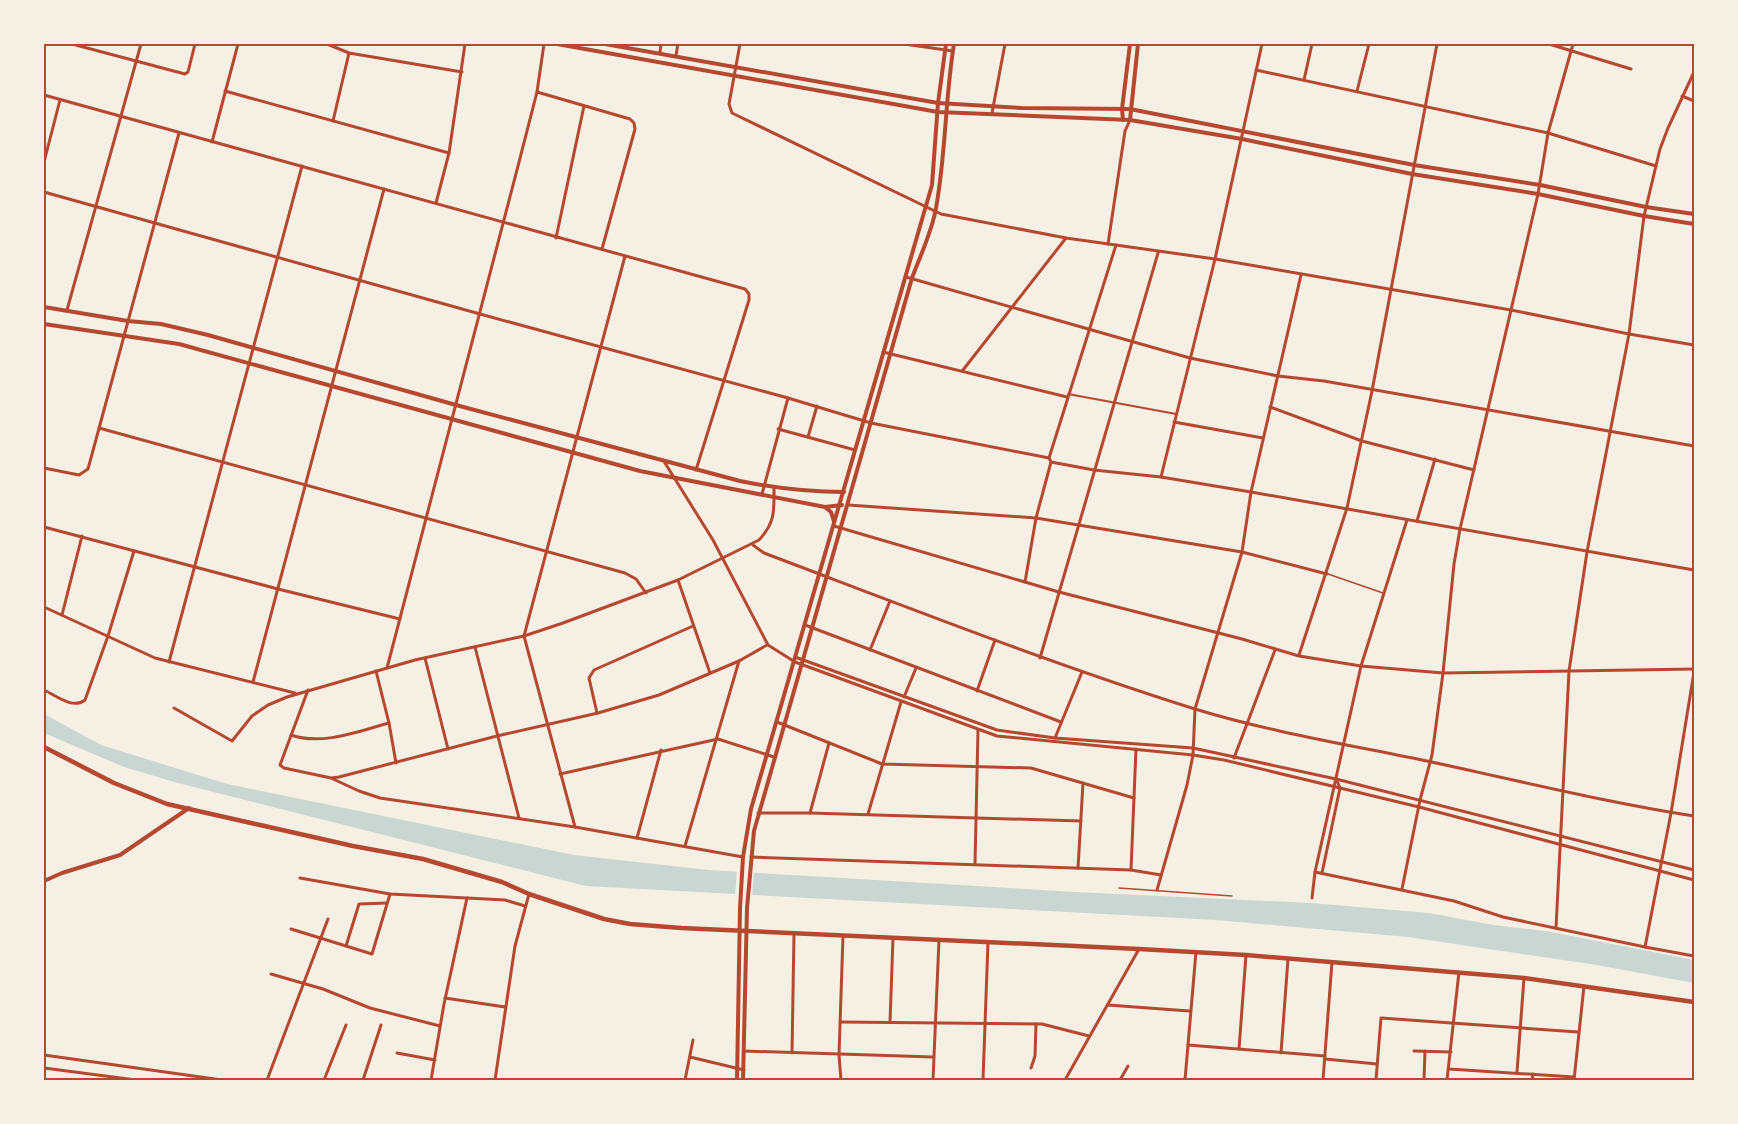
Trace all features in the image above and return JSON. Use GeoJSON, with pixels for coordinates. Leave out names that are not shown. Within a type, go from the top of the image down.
{"type":"FeatureCollection","features":[{"type":"Feature","properties":{"kind":"main road"},"geometry":{"type":"LineString","coordinates":[[44,747],[135,792],[167,804],[353,846],[423,859],[502,882],[589,915],[630,924],[794,934],[1196,952],[1524,978],[1695,1002]]}},
{"type":"Feature","properties":{"kind":"street"},"geometry":{"type":"LineString","coordinates":[[73,44],[185,74],[188,72],[195,44]]}},
{"type":"Feature","properties":{"kind":"street"},"geometry":{"type":"LineString","coordinates":[[67,310],[141,44]]}},
{"type":"Feature","properties":{"kind":"street"},"geometry":{"type":"LineString","coordinates":[[212,142],[238,44]]}},
{"type":"Feature","properties":{"kind":"street"},"geometry":{"type":"LineString","coordinates":[[327,44],[349,53],[462,72]]}},
{"type":"Feature","properties":{"kind":"street"},"geometry":{"type":"LineString","coordinates":[[436,203],[449,153],[465,44]]}},
{"type":"Feature","properties":{"kind":"street"},"geometry":{"type":"LineString","coordinates":[[387,668],[537,92],[544,44]]}},
{"type":"Feature","properties":{"kind":"street"},"geometry":{"type":"LineString","coordinates":[[557,44],[945,113],[1130,120],[1242,139],[1412,174],[1538,194],[1695,224]]}},
{"type":"Feature","properties":{"kind":"street"},"geometry":{"type":"LineString","coordinates":[[605,44],[938,103],[1130,110],[1414,165],[1540,185],[1647,207],[1695,214]]}},
{"type":"Feature","properties":{"kind":"street"},"geometry":{"type":"LineString","coordinates":[[660,52],[661,44]]}},
{"type":"Feature","properties":{"kind":"street"},"geometry":{"type":"LineString","coordinates":[[676,55],[678,44]]}},
{"type":"Feature","properties":{"kind":"street"},"geometry":{"type":"LineString","coordinates":[[740,44],[729,107],[732,113],[936,212],[1066,238],[1215,260],[1511,310],[1695,345]]}},
{"type":"Feature","properties":{"kind":"street"},"geometry":{"type":"LineString","coordinates":[[904,44],[952,51]]}},
{"type":"Feature","properties":{"kind":"street"},"geometry":{"type":"LineString","coordinates":[[737,1080],[740,908],[743,860],[751,809],[927,207],[932,185],[938,103],[946,44]]}},
{"type":"Feature","properties":{"kind":"street"},"geometry":{"type":"LineString","coordinates":[[743,1080],[747,908],[754,831],[811,627],[873,423],[912,278],[936,212],[942,173],[945,113],[954,44]]}},
{"type":"Feature","properties":{"kind":"street"},"geometry":{"type":"LineString","coordinates":[[992,113],[1005,44]]}},
{"type":"Feature","properties":{"kind":"street"},"geometry":{"type":"LineString","coordinates":[[1125,131],[1122,109],[1130,44]]}},
{"type":"Feature","properties":{"kind":"street"},"geometry":{"type":"LineString","coordinates":[[1108,244],[1125,131],[1130,120],[1138,44]]}},
{"type":"Feature","properties":{"kind":"street"},"geometry":{"type":"LineString","coordinates":[[1161,477],[1215,260],[1262,44]]}},
{"type":"Feature","properties":{"kind":"street"},"geometry":{"type":"LineString","coordinates":[[1304,80],[1311,44]]}},
{"type":"Feature","properties":{"kind":"street"},"geometry":{"type":"LineString","coordinates":[[1358,91],[1369,44]]}},
{"type":"Feature","properties":{"kind":"street"},"geometry":{"type":"LineString","coordinates":[[1299,656],[1347,508],[1372,391],[1437,44]]}},
{"type":"Feature","properties":{"kind":"street"},"geometry":{"type":"LineString","coordinates":[[1549,44],[1631,69]]}},
{"type":"Feature","properties":{"kind":"street"},"geometry":{"type":"LineString","coordinates":[[1402,889],[1430,762],[1460,529],[1540,185],[1548,133],[1573,44]]}},
{"type":"Feature","properties":{"kind":"street"},"geometry":{"type":"LineString","coordinates":[[333,121],[349,53]]}},
{"type":"Feature","properties":{"kind":"street"},"geometry":{"type":"LineString","coordinates":[[1256,70],[1548,133],[1656,166]]}},
{"type":"Feature","properties":{"kind":"street"},"geometry":{"type":"LineString","coordinates":[[1556,928],[1569,671],[1587,552],[1629,334],[1644,216],[1668,128],[1695,72]]}},
{"type":"Feature","properties":{"kind":"street"},"geometry":{"type":"LineString","coordinates":[[225,91],[449,153]]}},
{"type":"Feature","properties":{"kind":"street"},"geometry":{"type":"LineString","coordinates":[[537,92],[630,119],[635,126],[602,249]]}},
{"type":"Feature","properties":{"kind":"street"},"geometry":{"type":"LineString","coordinates":[[44,95],[556,238],[742,287],[749,294],[749,300],[696,470]]}},
{"type":"Feature","properties":{"kind":"street"},"geometry":{"type":"LineString","coordinates":[[1682,96],[1695,101]]}},
{"type":"Feature","properties":{"kind":"street"},"geometry":{"type":"LineString","coordinates":[[44,162],[60,100]]}},
{"type":"Feature","properties":{"kind":"street"},"geometry":{"type":"LineString","coordinates":[[556,238],[585,106]]}},
{"type":"Feature","properties":{"kind":"street"},"geometry":{"type":"LineString","coordinates":[[44,468],[79,475],[88,469],[179,133]]}},
{"type":"Feature","properties":{"kind":"street"},"geometry":{"type":"LineString","coordinates":[[169,662],[302,166]]}},
{"type":"Feature","properties":{"kind":"street"},"geometry":{"type":"LineString","coordinates":[[253,682],[384,189]]}},
{"type":"Feature","properties":{"kind":"street"},"geometry":{"type":"LineString","coordinates":[[44,192],[873,423],[1094,470],[1161,477],[1695,570]]}},
{"type":"Feature","properties":{"kind":"street"},"geometry":{"type":"LineString","coordinates":[[963,370],[1066,238]]}},
{"type":"Feature","properties":{"kind":"street"},"geometry":{"type":"LineString","coordinates":[[1025,582],[1036,518],[1050,460],[1068,395],[1116,245]]}},
{"type":"Feature","properties":{"kind":"street"},"geometry":{"type":"LineString","coordinates":[[1040,658],[1158,253]]}},
{"type":"Feature","properties":{"kind":"street"},"geometry":{"type":"LineString","coordinates":[[575,827],[524,636],[625,256]]}},
{"type":"Feature","properties":{"kind":"street"},"geometry":{"type":"LineString","coordinates":[[1157,890],[1187,785],[1193,755],[1195,709],[1242,552],[1251,492],[1301,275]]}},
{"type":"Feature","properties":{"kind":"street"},"geometry":{"type":"LineString","coordinates":[[906,277],[1190,358],[1695,446]]}},
{"type":"Feature","properties":{"kind":"street"},"geometry":{"type":"LineString","coordinates":[[44,307],[161,324],[254,347],[665,463],[764,486],[844,492]]}},
{"type":"Feature","properties":{"kind":"street"},"geometry":{"type":"LineString","coordinates":[[44,324],[179,344],[640,471],[762,496],[825,507],[848,505],[1036,518],[1242,552],[1327,574]]}},
{"type":"Feature","properties":{"kind":"street"},"geometry":{"type":"LineString","coordinates":[[883,352],[1068,395],[1114,401],[1176,414]]}},
{"type":"Feature","properties":{"kind":"street"},"geometry":{"type":"LineString","coordinates":[[762,496],[788,398]]}},
{"type":"Feature","properties":{"kind":"street"},"geometry":{"type":"LineString","coordinates":[[808,437],[817,406]]}},
{"type":"Feature","properties":{"kind":"street"},"geometry":{"type":"LineString","coordinates":[[1270,407],[1362,441],[1474,470]]}},
{"type":"Feature","properties":{"kind":"street"},"geometry":{"type":"LineString","coordinates":[[1174,422],[1263,438]]}},
{"type":"Feature","properties":{"kind":"street"},"geometry":{"type":"LineString","coordinates":[[99,428],[631,575],[646,593]]}},
{"type":"Feature","properties":{"kind":"street"},"geometry":{"type":"LineString","coordinates":[[778,429],[855,450]]}},
{"type":"Feature","properties":{"kind":"street"},"geometry":{"type":"LineString","coordinates":[[1417,521],[1435,459]]}},
{"type":"Feature","properties":{"kind":"street"},"geometry":{"type":"LineString","coordinates":[[665,463],[722,558],[768,645],[801,664],[997,736],[1193,755],[1233,762],[1419,807],[1695,880]]}},
{"type":"Feature","properties":{"kind":"street"},"geometry":{"type":"LineString","coordinates":[[174,708],[227,739],[234,740],[252,716],[268,705],[297,693],[424,658],[524,636],[646,593],[753,544],[765,534],[771,522],[776,506],[774,487]]}},
{"type":"Feature","properties":{"kind":"street"},"geometry":{"type":"LineString","coordinates":[[825,507],[831,512],[834,526]]}},
{"type":"Feature","properties":{"kind":"street"},"geometry":{"type":"LineString","coordinates":[[1312,898],[1315,872],[1361,666],[1407,520]]}},
{"type":"Feature","properties":{"kind":"street"},"geometry":{"type":"LineString","coordinates":[[834,526],[1059,592],[1299,656],[1361,666],[1443,673],[1695,670],[1661,871],[1645,947]]}},
{"type":"Feature","properties":{"kind":"street"},"geometry":{"type":"LineString","coordinates":[[44,527],[400,619]]}},
{"type":"Feature","properties":{"kind":"street"},"geometry":{"type":"LineString","coordinates":[[62,615],[82,536]]}},
{"type":"Feature","properties":{"kind":"street"},"geometry":{"type":"LineString","coordinates":[[753,544],[764,553],[1040,658],[1246,724],[1430,762],[1563,793],[1695,816]]}},
{"type":"Feature","properties":{"kind":"street"},"geometry":{"type":"LineString","coordinates":[[44,690],[73,704],[79,704],[85,700],[108,636],[134,551]]}},
{"type":"Feature","properties":{"kind":"street"},"geometry":{"type":"LineString","coordinates":[[678,580],[710,673]]}},
{"type":"Feature","properties":{"kind":"street"},"geometry":{"type":"LineString","coordinates":[[870,650],[890,601]]}},
{"type":"Feature","properties":{"kind":"street"},"geometry":{"type":"LineString","coordinates":[[44,607],[155,658],[297,693]]}},
{"type":"Feature","properties":{"kind":"street"},"geometry":{"type":"LineString","coordinates":[[805,625],[1062,722]]}},
{"type":"Feature","properties":{"kind":"street"},"geometry":{"type":"LineString","coordinates":[[598,713],[589,678],[594,670],[693,626]]}},
{"type":"Feature","properties":{"kind":"street"},"geometry":{"type":"LineString","coordinates":[[977,691],[995,640]]}},
{"type":"Feature","properties":{"kind":"street"},"geometry":{"type":"LineString","coordinates":[[331,778],[598,713],[659,695],[739,661],[768,645]]}},
{"type":"Feature","properties":{"kind":"street"},"geometry":{"type":"LineString","coordinates":[[475,647],[519,818]]}},
{"type":"Feature","properties":{"kind":"street"},"geometry":{"type":"LineString","coordinates":[[1233,762],[1275,650]]}},
{"type":"Feature","properties":{"kind":"street"},"geometry":{"type":"LineString","coordinates":[[424,658],[448,749]]}},
{"type":"Feature","properties":{"kind":"street"},"geometry":{"type":"LineString","coordinates":[[795,660],[802,658],[997,730],[1054,741],[1193,748],[1336,779],[1695,870]]}},
{"type":"Feature","properties":{"kind":"street"},"geometry":{"type":"LineString","coordinates":[[685,846],[739,661]]}},
{"type":"Feature","properties":{"kind":"street"},"geometry":{"type":"LineString","coordinates":[[868,814],[901,702],[916,668]]}},
{"type":"Feature","properties":{"kind":"street"},"geometry":{"type":"LineString","coordinates":[[376,671],[396,763]]}},
{"type":"Feature","properties":{"kind":"street"},"geometry":{"type":"LineString","coordinates":[[1054,741],[1082,672]]}},
{"type":"Feature","properties":{"kind":"street"},"geometry":{"type":"LineString","coordinates":[[308,690],[280,766],[331,778],[380,798],[575,827],[685,846],[743,860]]}},
{"type":"Feature","properties":{"kind":"street"},"geometry":{"type":"LineString","coordinates":[[777,722],[882,764],[1034,769],[1134,798]]}},
{"type":"Feature","properties":{"kind":"street"},"geometry":{"type":"LineString","coordinates":[[291,735],[300,738],[327,738],[389,723]]}},
{"type":"Feature","properties":{"kind":"street"},"geometry":{"type":"LineString","coordinates":[[975,864],[978,730]]}},
{"type":"Feature","properties":{"kind":"street"},"geometry":{"type":"LineString","coordinates":[[560,774],[718,739],[774,757]]}},
{"type":"Feature","properties":{"kind":"street"},"geometry":{"type":"LineString","coordinates":[[810,813],[829,743]]}},
{"type":"Feature","properties":{"kind":"street"},"geometry":{"type":"LineString","coordinates":[[1131,870],[1136,749]]}},
{"type":"Feature","properties":{"kind":"street"},"geometry":{"type":"LineString","coordinates":[[637,838],[661,750]]}},
{"type":"Feature","properties":{"kind":"street"},"geometry":{"type":"LineString","coordinates":[[1322,873],[1340,788],[1336,779]]}},
{"type":"Feature","properties":{"kind":"street"},"geometry":{"type":"LineString","coordinates":[[1078,869],[1083,783]]}},
{"type":"Feature","properties":{"kind":"street"},"geometry":{"type":"LineString","coordinates":[[44,881],[120,855],[189,808]]}},
{"type":"Feature","properties":{"kind":"street"},"geometry":{"type":"LineString","coordinates":[[758,813],[1081,821]]}},
{"type":"Feature","properties":{"kind":"street"},"geometry":{"type":"LineString","coordinates":[[751,860],[975,864],[1131,870],[1161,874]]}},
{"type":"Feature","properties":{"kind":"street"},"geometry":{"type":"LineString","coordinates":[[1315,872],[1454,901],[1503,917],[1695,956]]}},
{"type":"Feature","properties":{"kind":"street"},"geometry":{"type":"LineString","coordinates":[[300,878],[390,894],[505,900],[525,906]]}},
{"type":"Feature","properties":{"kind":"street"},"geometry":{"type":"LineString","coordinates":[[291,929],[372,954],[390,894]]}},
{"type":"Feature","properties":{"kind":"street"},"geometry":{"type":"LineString","coordinates":[[495,1080],[505,1007],[529,894]]}},
{"type":"Feature","properties":{"kind":"street"},"geometry":{"type":"LineString","coordinates":[[431,1080],[445,998],[467,898]]}},
{"type":"Feature","properties":{"kind":"street"},"geometry":{"type":"LineString","coordinates":[[346,946],[359,904],[387,903]]}},
{"type":"Feature","properties":{"kind":"street"},"geometry":{"type":"LineString","coordinates":[[267,1080],[328,919]]}},
{"type":"Feature","properties":{"kind":"street"},"geometry":{"type":"LineString","coordinates":[[792,1053],[794,934]]}},
{"type":"Feature","properties":{"kind":"street"},"geometry":{"type":"LineString","coordinates":[[841,1080],[839,1055],[843,936]]}},
{"type":"Feature","properties":{"kind":"street"},"geometry":{"type":"LineString","coordinates":[[890,1022],[893,938]]}},
{"type":"Feature","properties":{"kind":"street"},"geometry":{"type":"LineString","coordinates":[[933,1080],[939,940]]}},
{"type":"Feature","properties":{"kind":"street"},"geometry":{"type":"LineString","coordinates":[[983,1080],[988,942]]}},
{"type":"Feature","properties":{"kind":"street"},"geometry":{"type":"LineString","coordinates":[[1065,1080],[1138,949]]}},
{"type":"Feature","properties":{"kind":"street"},"geometry":{"type":"LineString","coordinates":[[1185,1080],[1196,952]]}},
{"type":"Feature","properties":{"kind":"street"},"geometry":{"type":"LineString","coordinates":[[1239,1049],[1246,956]]}},
{"type":"Feature","properties":{"kind":"street"},"geometry":{"type":"LineString","coordinates":[[1281,1053],[1287,959]]}},
{"type":"Feature","properties":{"kind":"street"},"geometry":{"type":"LineString","coordinates":[[1323,1080],[1332,962]]}},
{"type":"Feature","properties":{"kind":"street"},"geometry":{"type":"LineString","coordinates":[[1447,1080],[1459,972]]}},
{"type":"Feature","properties":{"kind":"street"},"geometry":{"type":"LineString","coordinates":[[271,974],[323,989],[370,1008],[440,1026]]}},
{"type":"Feature","properties":{"kind":"street"},"geometry":{"type":"LineString","coordinates":[[1517,1073],[1524,978]]}},
{"type":"Feature","properties":{"kind":"street"},"geometry":{"type":"LineString","coordinates":[[1449,1069],[1574,1079],[1584,986]]}},
{"type":"Feature","properties":{"kind":"street"},"geometry":{"type":"LineString","coordinates":[[445,998],[505,1007]]}},
{"type":"Feature","properties":{"kind":"street"},"geometry":{"type":"LineString","coordinates":[[1108,1005],[1190,1011]]}},
{"type":"Feature","properties":{"kind":"street"},"geometry":{"type":"LineString","coordinates":[[1376,1080],[1381,1018],[1578,1032]]}},
{"type":"Feature","properties":{"kind":"street"},"geometry":{"type":"LineString","coordinates":[[841,1022],[1036,1024],[1089,1036]]}},
{"type":"Feature","properties":{"kind":"street"},"geometry":{"type":"LineString","coordinates":[[1031,1068],[1035,1056],[1036,1024]]}},
{"type":"Feature","properties":{"kind":"street"},"geometry":{"type":"LineString","coordinates":[[324,1080],[346,1025]]}},
{"type":"Feature","properties":{"kind":"street"},"geometry":{"type":"LineString","coordinates":[[363,1080],[381,1025]]}},
{"type":"Feature","properties":{"kind":"street"},"geometry":{"type":"LineString","coordinates":[[685,1080],[693,1040]]}},
{"type":"Feature","properties":{"kind":"street"},"geometry":{"type":"LineString","coordinates":[[1188,1045],[1377,1064]]}},
{"type":"Feature","properties":{"kind":"street"},"geometry":{"type":"LineString","coordinates":[[744,1051],[933,1057]]}},
{"type":"Feature","properties":{"kind":"street"},"geometry":{"type":"LineString","coordinates":[[1414,1051],[1451,1052]]}},
{"type":"Feature","properties":{"kind":"street"},"geometry":{"type":"LineString","coordinates":[[1424,1080],[1425,1051]]}},
{"type":"Feature","properties":{"kind":"street"},"geometry":{"type":"LineString","coordinates":[[397,1053],[435,1060]]}},
{"type":"Feature","properties":{"kind":"street"},"geometry":{"type":"LineString","coordinates":[[44,1056],[222,1080]]}},
{"type":"Feature","properties":{"kind":"street"},"geometry":{"type":"LineString","coordinates":[[690,1057],[744,1070]]}},
{"type":"Feature","properties":{"kind":"street"},"geometry":{"type":"LineString","coordinates":[[1120,1080],[1128,1066]]}},
{"type":"Feature","properties":{"kind":"street"},"geometry":{"type":"LineString","coordinates":[[44,1068],[136,1080]]}},
{"type":"Feature","properties":{"kind":"street"},"geometry":{"type":"LineString","coordinates":[[1532,1080],[1533,1074]]}},
{"type":"Feature","properties":{"kind":"lane"},"geometry":{"type":"LineString","coordinates":[[1327,574],[1384,593]]}},
{"type":"Feature","properties":{"kind":"lane"},"geometry":{"type":"LineString","coordinates":[[1119,888],[1232,896]]}},
{"type":"Feature","properties":{"kind":"shaded area"},"geometry":{"type":"Polygon","coordinates":[[[44,714],[101,745],[227,784],[574,855],[709,870],[1074,892],[1311,903],[1429,913],[1493,925],[1546,931],[1694,960],[1694,983],[1597,965],[1408,937],[1216,920],[586,886],[178,783],[124,767],[44,733],[44,714]]]}},
{"type":"Feature","properties":{"kind":"pier"},"geometry":{"type":"Polygon","coordinates":[[[737,869],[754,870],[752,898],[735,897],[737,869]]]}}]}
